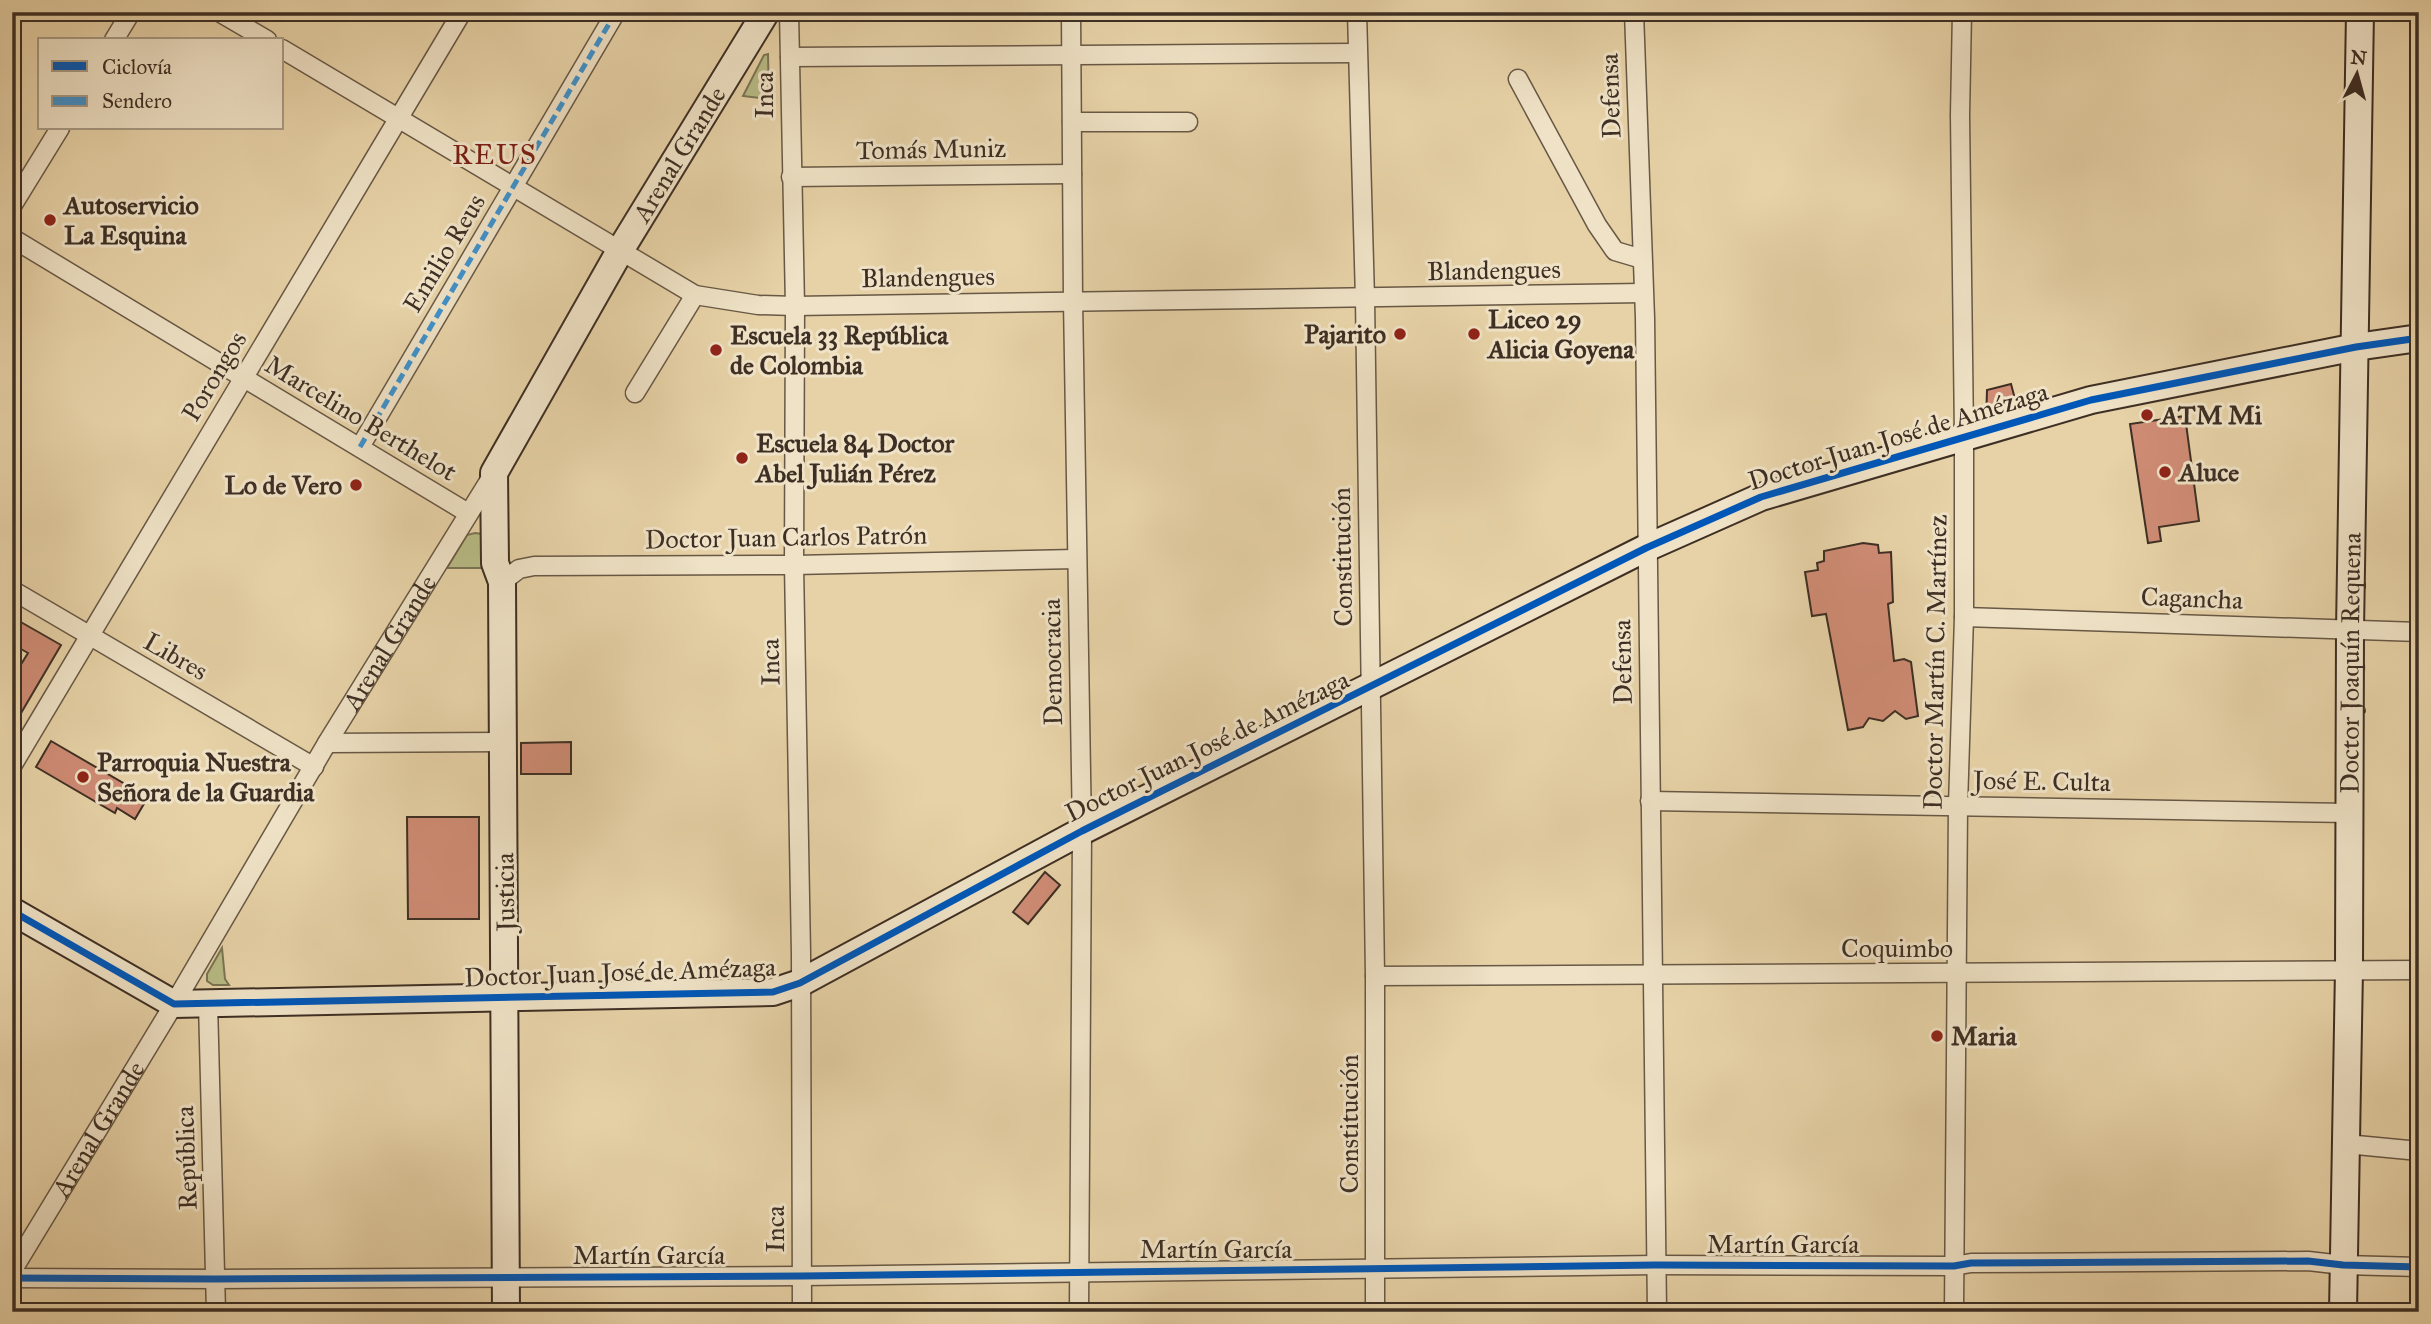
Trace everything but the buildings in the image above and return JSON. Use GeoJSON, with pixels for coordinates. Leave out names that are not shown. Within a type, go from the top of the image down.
{"type":"FeatureCollection","features":[{"type":"Feature","properties":{"kind":"street"},"geometry":{"type":"LineString","coordinates":[[115,38],[131,12]]}},
{"type":"Feature","properties":{"kind":"street"},"geometry":{"type":"LineString","coordinates":[[219,12],[264,38]]}},
{"type":"Feature","properties":{"kind":"street","name":"Porongos"},"geometry":{"type":"LineString","coordinates":[[12,766],[462,12]]}},
{"type":"Feature","properties":{"kind":"street","name":"Emilio Reus"},"geometry":{"type":"LineString","coordinates":[[360,447],[616,12]]}},
{"type":"Feature","properties":{"kind":"street","name":"Arenal Grande"},"geometry":{"type":"LineString","coordinates":[[12,1271],[174,1004],[327,743],[494,472],[621,249],[766,12]]}},
{"type":"Feature","properties":{"kind":"street","name":"Inca"},"geometry":{"type":"LineString","coordinates":[[789,12],[795,306],[794,565],[802,1312]]}},
{"type":"Feature","properties":{"kind":"street","name":"Democracia"},"geometry":{"type":"LineString","coordinates":[[1071,12],[1076,559],[1082,831],[1079,1312]]}},
{"type":"Feature","properties":{"kind":"street","name":"Constitución"},"geometry":{"type":"LineString","coordinates":[[1357,12],[1365,299],[1375,976],[1375,1312]]}},
{"type":"Feature","properties":{"kind":"street","name":"Defensa"},"geometry":{"type":"LineString","coordinates":[[1634,12],[1643,293],[1657,1312]]}},
{"type":"Feature","properties":{"kind":"street","name":"Doctor Martín C. Martínez"},"geometry":{"type":"LineString","coordinates":[[1954,1312],[1958,806],[1964,617],[1959,115],[1962,12]]}},
{"type":"Feature","properties":{"kind":"street","name":"Doctor Joaquín Requena"},"geometry":{"type":"LineString","coordinates":[[2343,1312],[2360,12]]}},
{"type":"Feature","properties":{"kind":"street","name":"Blandengues"},"geometry":{"type":"LineString","coordinates":[[284,50],[695,295],[758,305],[795,306],[1643,293]]}},
{"type":"Feature","properties":{"kind":"street"},"geometry":{"type":"LineString","coordinates":[[790,57],[1357,53]]}},
{"type":"Feature","properties":{"kind":"street"},"geometry":{"type":"LineString","coordinates":[[1518,79],[1597,225],[1615,251],[1642,258]]}},
{"type":"Feature","properties":{"kind":"street"},"geometry":{"type":"LineString","coordinates":[[1072,122],[1188,122]]}},
{"type":"Feature","properties":{"kind":"street"},"geometry":{"type":"LineString","coordinates":[[12,206],[59,130]]}},
{"type":"Feature","properties":{"kind":"street","name":"Tomás Muniz"},"geometry":{"type":"LineString","coordinates":[[791,177],[1072,174]]}},
{"type":"Feature","properties":{"kind":"street","name":"Marcelino Berthelot"},"geometry":{"type":"LineString","coordinates":[[12,238],[468,513]]}},
{"type":"Feature","properties":{"kind":"street"},"geometry":{"type":"LineString","coordinates":[[635,393],[695,295]]}},
{"type":"Feature","properties":{"kind":"street","name":"Doctor Juan José de Amézaga"},"geometry":{"type":"LineString","coordinates":[[174,1004],[773,992],[800,983],[1082,831],[1646,548],[1761,497],[2091,400],[2356,347],[2419,338]]}},
{"type":"Feature","properties":{"kind":"street","name":"Justicia"},"geometry":{"type":"LineString","coordinates":[[494,472],[495,563],[502,582],[506,1312]]}},
{"type":"Feature","properties":{"kind":"street","name":"Doctor Juan Carlos Patrón"},"geometry":{"type":"LineString","coordinates":[[502,582],[519,569],[534,565],[794,565],[1076,559]]}},
{"type":"Feature","properties":{"kind":"street","name":"Libres"},"geometry":{"type":"LineString","coordinates":[[12,590],[314,767]]}},
{"type":"Feature","properties":{"kind":"street","name":"Cagancha"},"geometry":{"type":"LineString","coordinates":[[1964,617],[2419,632]]}},
{"type":"Feature","properties":{"kind":"street"},"geometry":{"type":"LineString","coordinates":[[327,743],[503,742]]}},
{"type":"Feature","properties":{"kind":"street","name":"José E. Culta"},"geometry":{"type":"LineString","coordinates":[[1650,801],[2349,813]]}},
{"type":"Feature","properties":{"kind":"street"},"geometry":{"type":"LineString","coordinates":[[12,911],[174,1004]]}},
{"type":"Feature","properties":{"kind":"street","name":"Coquimbo"},"geometry":{"type":"LineString","coordinates":[[1375,976],[2419,970]]}},
{"type":"Feature","properties":{"kind":"street","name":"República"},"geometry":{"type":"LineString","coordinates":[[208,1003],[216,1312]]}},
{"type":"Feature","properties":{"kind":"street"},"geometry":{"type":"LineString","coordinates":[[2346,1144],[2419,1152]]}},
{"type":"Feature","properties":{"kind":"street","name":"Martín García"},"geometry":{"type":"LineString","coordinates":[[12,1278],[802,1276],[1656,1265],[1954,1266],[2308,1261],[2343,1265],[2419,1267]]}},
{"type":"Feature","properties":{"kind":"green space"},"geometry":{"type":"Polygon","coordinates":[[[768,54],[769,99],[743,96],[764,55],[768,54]]]}},
{"type":"Feature","properties":{"kind":"green space"},"geometry":{"type":"Polygon","coordinates":[[[482,534],[485,568],[447,568],[467,535],[482,534]]]}},
{"type":"Feature","properties":{"kind":"green space"},"geometry":{"type":"Polygon","coordinates":[[[222,948],[225,979],[229,985],[213,985],[207,981],[207,974],[222,948]]]}},
{"type":"Feature","properties":{"kind":"marked path"},"geometry":{"type":"LineString","coordinates":[[360,447],[616,12]]}},
{"type":"Feature","properties":{"kind":"cycle path"},"geometry":{"type":"LineString","coordinates":[[12,911],[174,1004],[773,992],[800,983],[1082,831],[1646,548],[1761,497],[2091,400],[2356,347],[2419,338]]}},
{"type":"Feature","properties":{"kind":"cycle path"},"geometry":{"type":"LineString","coordinates":[[12,1278],[802,1276],[1656,1265],[1954,1266],[1971,1263],[2308,1261],[2343,1265],[2419,1267]]}},
{"type":"Feature","properties":{"kind":"place","name":"Autoservicio La Esquina"},"geometry":{"type":"Point","coordinates":[50,220]}},
{"type":"Feature","properties":{"kind":"place","name":"Pajarito"},"geometry":{"type":"Point","coordinates":[1400,334]}},
{"type":"Feature","properties":{"kind":"place","name":"Liceo 29 Alicia Goyena"},"geometry":{"type":"Point","coordinates":[1474,334]}},
{"type":"Feature","properties":{"kind":"place","name":"Escuela 33 República de Colombia"},"geometry":{"type":"Point","coordinates":[716,350]}},
{"type":"Feature","properties":{"kind":"place","name":"ATM Mi"},"geometry":{"type":"Point","coordinates":[2147,415]}},
{"type":"Feature","properties":{"kind":"place","name":"Escuela 84 Doctor Abel Julián Pérez"},"geometry":{"type":"Point","coordinates":[742,458]}},
{"type":"Feature","properties":{"kind":"place","name":"Aluce"},"geometry":{"type":"Point","coordinates":[2165,472]}},
{"type":"Feature","properties":{"kind":"place","name":"Lo de Vero"},"geometry":{"type":"Point","coordinates":[356,485]}},
{"type":"Feature","properties":{"kind":"place","name":"Parroquia Nuestra Señora de la Guardia"},"geometry":{"type":"Point","coordinates":[83,777]}},
{"type":"Feature","properties":{"kind":"place","name":"Maria"},"geometry":{"type":"Point","coordinates":[1937,1036]}},
{"type":"Feature","properties":{"kind":"district","name":"REUS"},"geometry":{"type":"Point","coordinates":[495,154]}}]}
